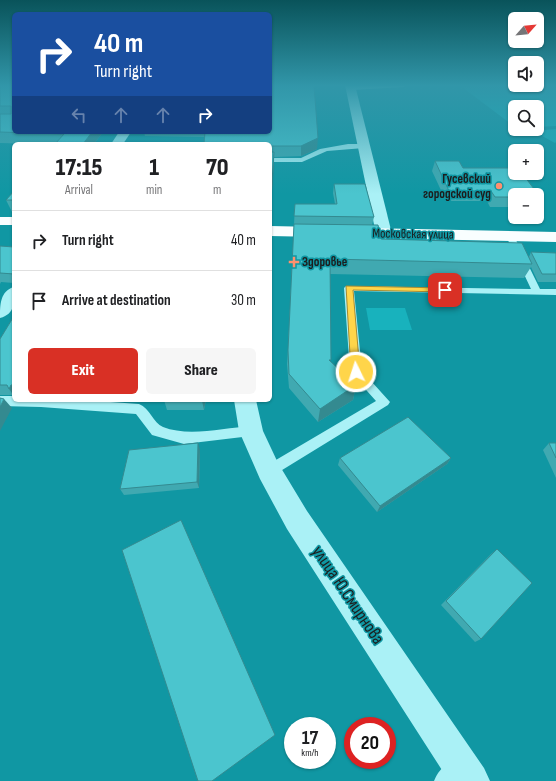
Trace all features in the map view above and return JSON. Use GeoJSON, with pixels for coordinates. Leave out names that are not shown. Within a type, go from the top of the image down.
{"type":"FeatureCollection","features":[{"type":"Feature","properties":{"kind":"main road"},"geometry":{"type":"LineString","coordinates":[[0,221],[12,221]]}},
{"type":"Feature","properties":{"kind":"main road","name":"Московская улица"},"geometry":{"type":"LineString","coordinates":[[272,231],[556,237]]}},
{"type":"Feature","properties":{"kind":"street"},"geometry":{"type":"LineString","coordinates":[[359,121],[384,234]]}},
{"type":"Feature","properties":{"kind":"street"},"geometry":{"type":"LineString","coordinates":[[0,312],[12,296]]}},
{"type":"Feature","properties":{"kind":"street","name":"улица Ю.Смирнова"},"geometry":{"type":"LineString","coordinates":[[245,402],[251,431],[269,471],[297,520],[458,776]]}},
{"type":"Feature","properties":{"kind":"lane"},"geometry":{"type":"LineString","coordinates":[[272,160],[302,160],[307,159],[314,153],[331,148],[364,146]]}},
{"type":"Feature","properties":{"kind":"lane"},"geometry":{"type":"LineString","coordinates":[[510,236],[537,292]]}},
{"type":"Feature","properties":{"kind":"lane"},"geometry":{"type":"LineString","coordinates":[[269,471],[384,402],[356,372],[349,288],[556,292]]}},
{"type":"Feature","properties":{"kind":"lane"},"geometry":{"type":"LineString","coordinates":[[0,401],[12,401]]}},
{"type":"Feature","properties":{"kind":"lane"},"geometry":{"type":"LineString","coordinates":[[75,402],[140,404],[157,431],[184,438],[251,431]]}},
{"type":"Feature","properties":{"kind":"shaded area"},"geometry":{"type":"Polygon","coordinates":[[[544,121],[556,121],[556,126],[544,127],[544,121]]]}},
{"type":"Feature","properties":{"kind":"shaded area"},"geometry":{"type":"Polygon","coordinates":[[[556,129],[555,143],[542,136],[544,136],[544,130],[556,129]]]}},
{"type":"Feature","properties":{"kind":"shaded area"},"geometry":{"type":"Polygon","coordinates":[[[366,308],[405,308],[412,330],[370,330],[366,308]]]}},
{"type":"Feature","properties":{"kind":"building"},"geometry":{"type":"Polygon","coordinates":[[[0,121],[12,121],[12,132],[0,132],[0,121]]]}},
{"type":"Feature","properties":{"kind":"building"},"geometry":{"type":"Polygon","coordinates":[[[272,121],[317,121],[318,138],[301,146],[272,146],[272,142],[204,142],[205,134],[272,134],[272,121]]]}},
{"type":"Feature","properties":{"kind":"building"},"geometry":{"type":"Polygon","coordinates":[[[64,134],[90,134],[84,142],[57,142],[64,134]]]}},
{"type":"Feature","properties":{"kind":"building"},"geometry":{"type":"Polygon","coordinates":[[[272,152],[274,152],[272,181],[272,152]]]}},
{"type":"Feature","properties":{"kind":"building"},"geometry":{"type":"Polygon","coordinates":[[[435,161],[459,161],[463,168],[508,168],[508,180],[527,180],[533,188],[508,188],[508,197],[495,197],[491,191],[449,191],[435,161]]]}},
{"type":"Feature","properties":{"kind":"building"},"geometry":{"type":"Polygon","coordinates":[[[334,184],[365,184],[374,217],[294,216],[295,204],[337,204],[334,184]]]}},
{"type":"Feature","properties":{"kind":"building"},"geometry":{"type":"Polygon","coordinates":[[[12,193],[12,200],[6,200],[12,193]]]}},
{"type":"Feature","properties":{"kind":"building"},"geometry":{"type":"Polygon","coordinates":[[[294,224],[378,225],[381,239],[522,243],[532,264],[330,259],[331,360],[329,360],[356,385],[320,409],[289,374],[288,350],[294,224]]]}},
{"type":"Feature","properties":{"kind":"building"},"geometry":{"type":"Polygon","coordinates":[[[0,246],[12,247],[12,274],[0,273],[0,246]]]}},
{"type":"Feature","properties":{"kind":"building"},"geometry":{"type":"Polygon","coordinates":[[[531,252],[556,253],[556,274],[542,274],[531,252]]]}},
{"type":"Feature","properties":{"kind":"building"},"geometry":{"type":"Polygon","coordinates":[[[12,319],[12,385],[9,389],[7,385],[0,385],[0,339],[12,319]]]}},
{"type":"Feature","properties":{"kind":"building"},"geometry":{"type":"Polygon","coordinates":[[[0,398],[4,399],[0,407],[0,398]]]}},
{"type":"Feature","properties":{"kind":"building"},"geometry":{"type":"Polygon","coordinates":[[[408,417],[451,458],[380,506],[340,458],[408,417]]]}},
{"type":"Feature","properties":{"kind":"building"},"geometry":{"type":"Polygon","coordinates":[[[198,443],[197,482],[120,489],[129,450],[198,443]]]}},
{"type":"Feature","properties":{"kind":"building"},"geometry":{"type":"Polygon","coordinates":[[[549,443],[556,443],[556,458],[549,443]]]}},
{"type":"Feature","properties":{"kind":"building"},"geometry":{"type":"Polygon","coordinates":[[[181,520],[275,735],[212,781],[198,781],[122,550],[181,520]]]}},
{"type":"Feature","properties":{"kind":"building"},"geometry":{"type":"Polygon","coordinates":[[[497,549],[532,583],[481,639],[446,601],[497,549]]]}},
{"type":"Feature","properties":{"kind":"place","name":"Гусевский городской суд"},"geometry":{"type":"Point","coordinates":[499,186]}},
{"type":"Feature","properties":{"kind":"place","name":"Здоровье"},"geometry":{"type":"Point","coordinates":[294,262]}},
{"type":"Feature","properties":{"kind":"route"},"geometry":{"type":"LineString","coordinates":[[356,372],[349,288],[445,290]]}}]}
